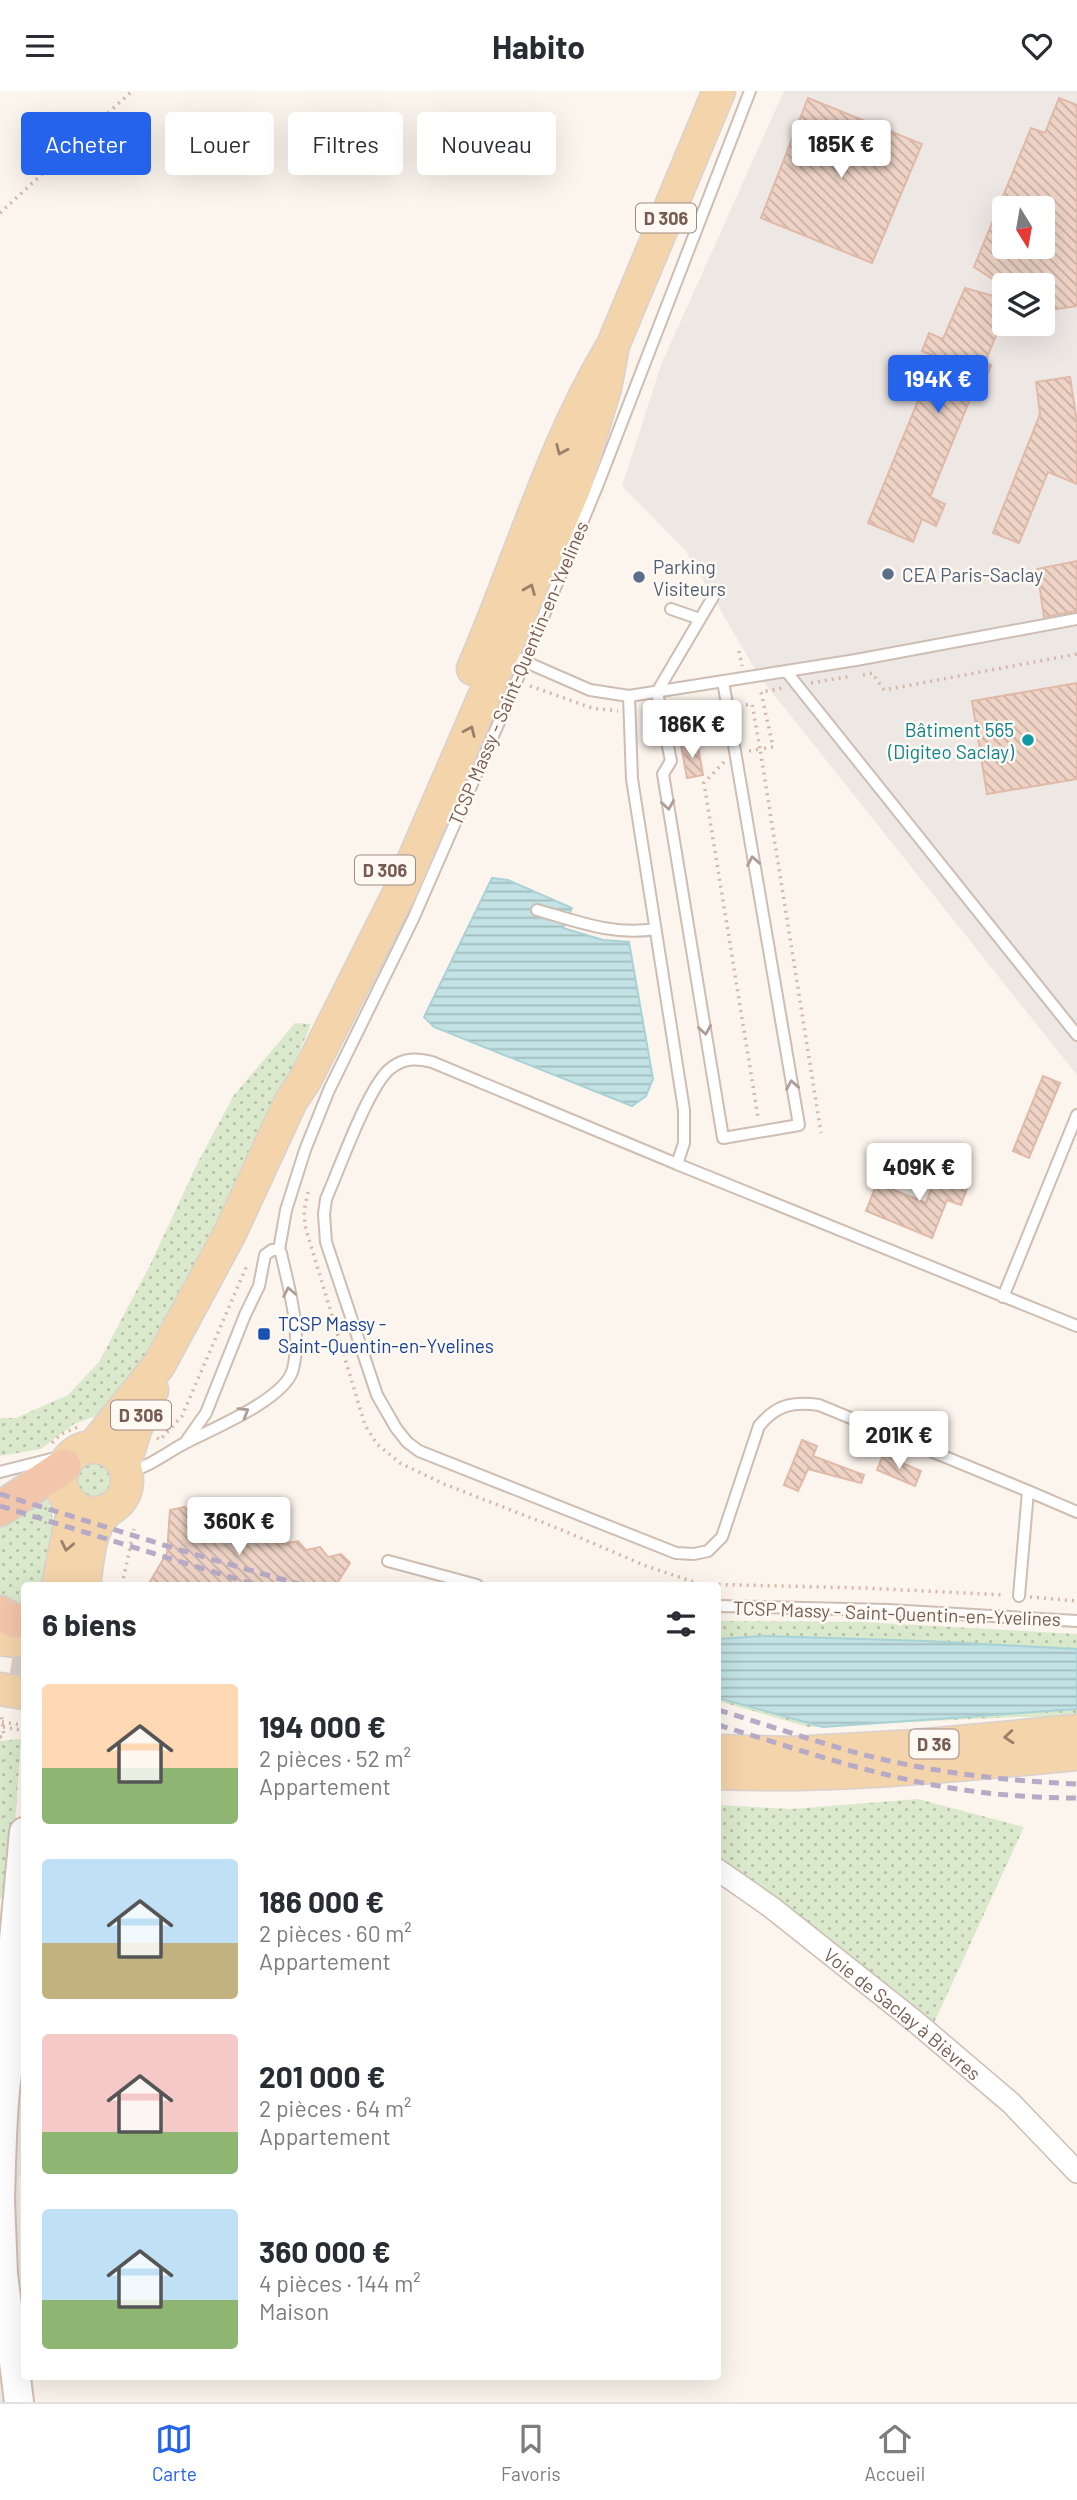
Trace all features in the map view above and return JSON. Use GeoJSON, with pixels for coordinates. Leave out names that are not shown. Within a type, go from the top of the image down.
{"type":"FeatureCollection","features":[{"type":"Feature","properties":{"kind":"highway"},"geometry":{"type":"LineString","coordinates":[[0,1509],[78,1456]]}},
{"type":"Feature","properties":{"kind":"main road","name":"D 306"},"geometry":{"type":"LineString","coordinates":[[125,1469],[125,1455],[159,1365],[230,1233],[291,1101],[297,1077],[314,1034],[505,652],[548,478],[591,382],[613,345],[719,91]]}},
{"type":"Feature","properties":{"kind":"main road","name":"D 306"},"geometry":{"type":"LineString","coordinates":[[78,1456],[159,1365]]}},
{"type":"Feature","properties":{"kind":"main road"},"geometry":{"type":"LineString","coordinates":[[84,1582],[93,1531],[98,1519],[116,1506],[127,1487],[125,1469],[110,1450],[78,1456],[62,1475],[63,1492],[74,1506],[90,1513],[107,1511]]}},
{"type":"Feature","properties":{"kind":"main road"},"geometry":{"type":"LineString","coordinates":[[59,1582],[74,1506]]}},
{"type":"Feature","properties":{"kind":"main road"},"geometry":{"type":"LineString","coordinates":[[0,1689],[21,1692]]}},
{"type":"Feature","properties":{"kind":"main road","name":"D 36"},"geometry":{"type":"LineString","coordinates":[[721,1751],[791,1753],[915,1746],[1077,1731]]}},
{"type":"Feature","properties":{"kind":"main road","name":"D 36"},"geometry":{"type":"LineString","coordinates":[[721,1737],[791,1753]]}},
{"type":"Feature","properties":{"kind":"main road","name":"D 36"},"geometry":{"type":"LineString","coordinates":[[721,1773],[760,1775],[892,1771],[1077,1754]]}},
{"type":"Feature","properties":{"kind":"main road","name":"D 36"},"geometry":{"type":"LineString","coordinates":[[721,1789],[822,1789],[892,1771]]}},
{"type":"Feature","properties":{"kind":"main road"},"geometry":{"type":"LineString","coordinates":[[19,2402],[2,2273],[0,2199],[3,2097],[12,2018],[8,2005],[13,1920],[21,1883]]}},
{"type":"Feature","properties":{"kind":"street","name":"Voie de Saclay à Bièvres"},"geometry":{"type":"LineString","coordinates":[[721,1872],[771,1907],[917,2023],[1011,2103],[1077,2172]]}},
{"type":"Feature","properties":{"kind":"lane","name":"TCSP Massy - Saint-Quentin-en-Yvelines"},"geometry":{"type":"LineString","coordinates":[[278,1250],[286,1210],[304,1150],[329,1090],[413,919],[505,652],[598,484],[750,91]]}},
{"type":"Feature","properties":{"kind":"lane"},"geometry":{"type":"LineString","coordinates":[[713,597],[657,692],[671,761],[663,774],[723,1138],[799,1125],[723,681]]}},
{"type":"Feature","properties":{"kind":"lane"},"geometry":{"type":"LineString","coordinates":[[671,609],[700,619]]}},
{"type":"Feature","properties":{"kind":"lane"},"geometry":{"type":"LineString","coordinates":[[505,652],[590,689],[629,696],[1077,619]]}},
{"type":"Feature","properties":{"kind":"lane"},"geometry":{"type":"LineString","coordinates":[[786,671],[1077,1035]]}},
{"type":"Feature","properties":{"kind":"lane"},"geometry":{"type":"LineString","coordinates":[[629,696],[632,779],[684,1110],[684,1143],[677,1164]]}},
{"type":"Feature","properties":{"kind":"lane"},"geometry":{"type":"LineString","coordinates":[[537,910],[610,930],[637,932],[655,929]]}},
{"type":"Feature","properties":{"kind":"lane"},"geometry":{"type":"LineString","coordinates":[[1077,1326],[432,1062],[409,1059],[388,1070],[373,1091],[326,1199],[326,1242],[377,1395],[385,1412],[407,1443],[432,1456],[676,1553],[694,1554],[708,1551],[722,1537],[759,1426],[768,1415],[784,1406],[800,1402],[819,1405],[1077,1512]]}},
{"type":"Feature","properties":{"kind":"lane"},"geometry":{"type":"LineString","coordinates":[[1003,1297],[1077,1115]]}},
{"type":"Feature","properties":{"kind":"lane"},"geometry":{"type":"LineString","coordinates":[[125,1469],[153,1462],[269,1397],[287,1382],[293,1370],[295,1322],[281,1253],[278,1250],[272,1250],[265,1255],[259,1286],[206,1413],[184,1444]]}},
{"type":"Feature","properties":{"kind":"lane"},"geometry":{"type":"LineString","coordinates":[[0,1472],[78,1456]]}},
{"type":"Feature","properties":{"kind":"lane"},"geometry":{"type":"LineString","coordinates":[[1019,1596],[1028,1491]]}},
{"type":"Feature","properties":{"kind":"lane"},"geometry":{"type":"LineString","coordinates":[[388,1561],[466,1582]]}},
{"type":"Feature","properties":{"kind":"lane","name":"TCSP Massy - Saint-Quentin-en-Yvelines"},"geometry":{"type":"LineString","coordinates":[[721,1606],[888,1609],[1077,1621]]}},
{"type":"Feature","properties":{"kind":"path"},"geometry":{"type":"LineString","coordinates":[[0,213],[132,91]]}},
{"type":"Feature","properties":{"kind":"path"},"geometry":{"type":"LineString","coordinates":[[739,651],[744,678]]}},
{"type":"Feature","properties":{"kind":"path"},"geometry":{"type":"LineString","coordinates":[[733,705],[752,704],[760,749],[773,747],[761,692],[872,673],[884,690],[1077,654]]}},
{"type":"Feature","properties":{"kind":"path"},"geometry":{"type":"LineString","coordinates":[[299,1225],[305,1226]]}},
{"type":"Feature","properties":{"kind":"path"},"geometry":{"type":"LineString","coordinates":[[167,1434],[182,1416],[233,1301],[251,1253]]}},
{"type":"Feature","properties":{"kind":"path"},"geometry":{"type":"LineString","coordinates":[[329,1309],[365,1425],[377,1444]]}},
{"type":"Feature","properties":{"kind":"path"},"geometry":{"type":"LineString","coordinates":[[123,1582],[134,1529]]}},
{"type":"Feature","properties":{"kind":"path"},"geometry":{"type":"LineString","coordinates":[[0,1709],[4,1736],[0,1737]]}},
{"type":"Feature","properties":{"kind":"path"},"geometry":{"type":"LineString","coordinates":[[3,1724],[21,1725]]}},
{"type":"Feature","properties":{"kind":"path"},"geometry":{"type":"LineString","coordinates":[[3,1724],[21,1730]]}},
{"type":"Feature","properties":{"kind":"shaded area","name":"CEA Paris-Saclay"},"geometry":{"type":"Polygon","coordinates":[[[784,91],[1077,91],[1077,1075],[759,676],[685,550],[622,486],[661,365],[784,91]]]}},
{"type":"Feature","properties":{"kind":"shaded area"},"geometry":{"type":"Polygon","coordinates":[[[21,2030],[21,2380],[33,2380],[35,2402],[0,2402],[0,2055],[21,2030]]]}},
{"type":"Feature","properties":{"kind":"green space"},"geometry":{"type":"Polygon","coordinates":[[[295,1023],[311,1024],[259,1147],[130,1383],[109,1411],[74,1424],[41,1449],[0,1456],[0,1418],[16,1418],[68,1395],[99,1362],[234,1095],[295,1023]]]}},
{"type":"Feature","properties":{"kind":"green space"},"geometry":{"type":"Polygon","coordinates":[[[94,1460],[109,1466],[115,1481],[109,1496],[94,1502],[79,1496],[73,1481],[79,1466],[94,1460]]]}},
{"type":"Feature","properties":{"kind":"green space"},"geometry":{"type":"Polygon","coordinates":[[[45,1490],[56,1529],[42,1582],[21,1582],[21,1608],[0,1606],[0,1518],[45,1490]]]}},
{"type":"Feature","properties":{"kind":"green space"},"geometry":{"type":"Polygon","coordinates":[[[721,1621],[865,1622],[1077,1634],[1077,1717],[1015,1717],[808,1727],[721,1702],[721,1621]]]}},
{"type":"Feature","properties":{"kind":"green space"},"geometry":{"type":"Polygon","coordinates":[[[21,1739],[11,1881],[0,1900],[0,1741],[21,1739]]]}},
{"type":"Feature","properties":{"kind":"green space"},"geometry":{"type":"Polygon","coordinates":[[[918,1799],[1024,1827],[933,2025],[721,1864],[721,1805],[792,1809],[918,1799]]]}},
{"type":"Feature","properties":{"kind":"water"},"geometry":{"type":"Polygon","coordinates":[[[492,878],[508,880],[572,908],[563,928],[603,940],[629,942],[653,1079],[646,1096],[632,1106],[434,1027],[424,1017],[492,878]]]}},
{"type":"Feature","properties":{"kind":"water"},"geometry":{"type":"Polygon","coordinates":[[[764,1636],[1077,1649],[1077,1709],[823,1727],[721,1699],[721,1639],[764,1636]]]}},
{"type":"Feature","properties":{"kind":"building"},"geometry":{"type":"Polygon","coordinates":[[[808,98],[922,144],[872,263],[761,218],[808,98]]]}},
{"type":"Feature","properties":{"kind":"building"},"geometry":{"type":"Polygon","coordinates":[[[1059,98],[1077,105],[1077,306],[1055,309],[1055,273],[992,273],[992,279],[974,267],[992,223],[992,259],[1055,259],[1055,196],[1003,196],[1031,128],[1045,133],[1059,98]]]}},
{"type":"Feature","properties":{"kind":"building"},"geometry":{"type":"Polygon","coordinates":[[[965,288],[992,296],[992,336],[996,336],[985,363],[991,365],[983,385],[977,382],[930,497],[945,504],[936,526],[922,519],[913,542],[868,523],[936,357],[922,351],[929,333],[943,339],[965,288]]]}},
{"type":"Feature","properties":{"kind":"building"},"geometry":{"type":"Polygon","coordinates":[[[1070,377],[1077,423],[1077,484],[1048,472],[1019,543],[993,533],[1040,414],[1036,382],[1070,377]]]}},
{"type":"Feature","properties":{"kind":"building"},"geometry":{"type":"Polygon","coordinates":[[[1077,561],[1077,611],[1044,617],[1037,569],[1077,561]]]}},
{"type":"Feature","properties":{"kind":"building","name":"Bâtiment 565 (Digiteo Saclay)"},"geometry":{"type":"Polygon","coordinates":[[[1077,683],[1077,779],[987,794],[972,701],[1077,683]]]}},
{"type":"Feature","properties":{"kind":"building"},"geometry":{"type":"Polygon","coordinates":[[[697,742],[703,775],[687,778],[681,745],[697,742]]]}},
{"type":"Feature","properties":{"kind":"building"},"geometry":{"type":"Polygon","coordinates":[[[1043,1076],[1060,1083],[1029,1158],[1013,1151],[1043,1076]]]}},
{"type":"Feature","properties":{"kind":"building"},"geometry":{"type":"Polygon","coordinates":[[[938,1169],[970,1180],[961,1205],[947,1200],[932,1238],[866,1211],[877,1183],[926,1203],[938,1169]]]}},
{"type":"Feature","properties":{"kind":"building"},"geometry":{"type":"Polygon","coordinates":[[[802,1440],[817,1446],[813,1456],[864,1475],[861,1483],[808,1469],[798,1491],[784,1485],[802,1440]]]}},
{"type":"Feature","properties":{"kind":"building"},"geometry":{"type":"Polygon","coordinates":[[[883,1455],[921,1471],[915,1486],[877,1470],[883,1455]]]}},
{"type":"Feature","properties":{"kind":"building"},"geometry":{"type":"Polygon","coordinates":[[[184,1507],[194,1516],[207,1514],[217,1523],[230,1520],[239,1530],[253,1527],[261,1537],[275,1534],[283,1544],[298,1541],[306,1550],[320,1547],[328,1557],[341,1554],[350,1563],[338,1582],[150,1582],[167,1553],[170,1510],[184,1507]]]}},
{"type":"Feature","properties":{"kind":"tunnel"},"geometry":{"type":"LineString","coordinates":[[12,1660],[21,1662]]}},
{"type":"Feature","properties":{"kind":"railway"},"geometry":{"type":"LineString","coordinates":[[0,1494],[292,1582]]}},
{"type":"Feature","properties":{"kind":"railway"},"geometry":{"type":"LineString","coordinates":[[0,1506],[246,1582]]}},
{"type":"Feature","properties":{"kind":"railway"},"geometry":{"type":"LineString","coordinates":[[721,1711],[840,1748],[905,1764],[979,1776],[1077,1784]]}},
{"type":"Feature","properties":{"kind":"railway"},"geometry":{"type":"LineString","coordinates":[[721,1726],[848,1765],[938,1786],[984,1793],[1077,1798]]}},
{"type":"Feature","properties":{"kind":"place","name":"CEA Paris-Saclay"},"geometry":{"type":"Point","coordinates":[888,574]}},
{"type":"Feature","properties":{"kind":"place","name":"Parking Visiteurs"},"geometry":{"type":"Point","coordinates":[639,577]}},
{"type":"Feature","properties":{"kind":"place","name":"Bâtiment 565 (Digiteo Saclay)"},"geometry":{"type":"Point","coordinates":[1028,740]}},
{"type":"Feature","properties":{"kind":"place","name":"TCSP Massy - Saint-Quentin-en-Yvelines"},"geometry":{"type":"Point","coordinates":[264,1334]}}]}
